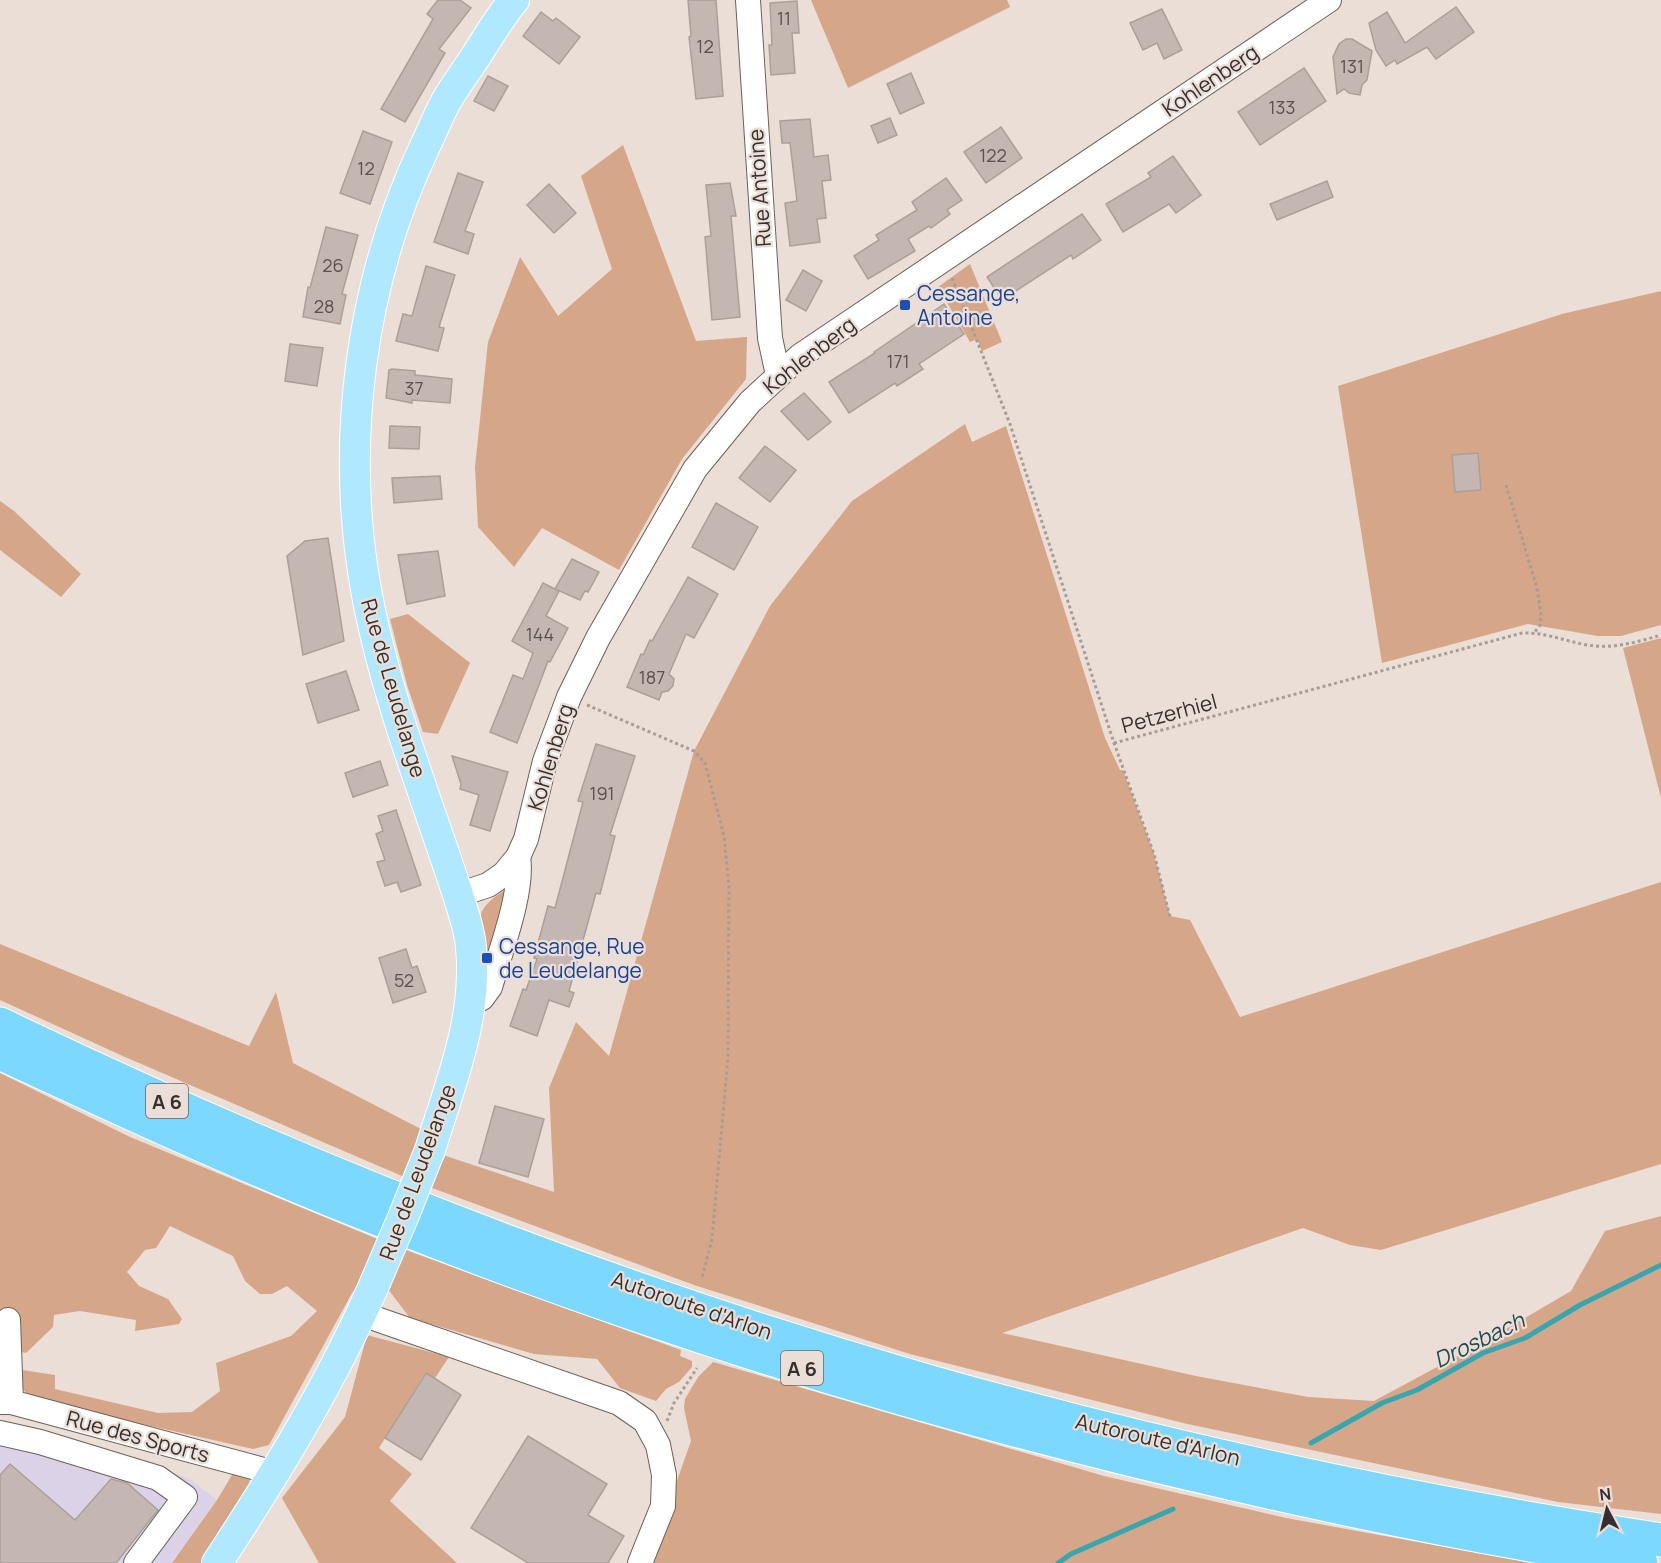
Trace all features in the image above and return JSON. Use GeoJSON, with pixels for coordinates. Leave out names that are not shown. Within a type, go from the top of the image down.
{"type":"FeatureCollection","features":[{"type":"Feature","properties":{"kind":"highway","name":"Autoroute d'Arlon"},"geometry":{"type":"LineString","coordinates":[[0,1024],[163,1100],[335,1174],[546,1256],[732,1320],[924,1379],[1122,1432],[1410,1496],[1661,1540]]}},
{"type":"Feature","properties":{"kind":"highway","name":"Autoroute d'Arlon"},"geometry":{"type":"LineString","coordinates":[[0,1053],[152,1123],[334,1201],[536,1279],[724,1344],[918,1403],[1115,1457],[1407,1522],[1641,1563]]}},
{"type":"Feature","properties":{"kind":"main road","name":"Rue de Leudelange"},"geometry":{"type":"LineString","coordinates":[[217,1563],[275,1473],[321,1395],[362,1314],[430,1150],[467,1028],[471,1004],[471,948],[468,927],[380,653],[367,596],[358,527],[356,412],[368,324],[382,260],[409,180],[447,100],[514,0]]}},
{"type":"Feature","properties":{"kind":"street","name":"Rue Antoine"},"geometry":{"type":"LineString","coordinates":[[748,0],[770,338],[778,375]]}},
{"type":"Feature","properties":{"kind":"street","name":"Kohlenberg"},"geometry":{"type":"LineString","coordinates":[[458,895],[488,885],[504,874],[518,857],[526,839],[545,761],[568,698],[598,638],[695,469],[750,402],[800,356],[1329,0]]}},
{"type":"Feature","properties":{"kind":"street"},"geometry":{"type":"LineString","coordinates":[[471,1004],[482,998],[490,987],[518,887],[520,869],[518,857]]}},
{"type":"Feature","properties":{"kind":"street"},"geometry":{"type":"LineString","coordinates":[[362,1314],[619,1403],[645,1421],[658,1445],[664,1475],[663,1506],[640,1563]]}},
{"type":"Feature","properties":{"kind":"street"},"geometry":{"type":"LineString","coordinates":[[5,1402],[8,1320]]}},
{"type":"Feature","properties":{"kind":"street","name":"Rue des Sports"},"geometry":{"type":"LineString","coordinates":[[5,1402],[275,1473]]}},
{"type":"Feature","properties":{"kind":"street"},"geometry":{"type":"LineString","coordinates":[[0,1433],[40,1442],[158,1478],[185,1497],[136,1563]]}},
{"type":"Feature","properties":{"kind":"path","name":"Petzerhiel"},"geometry":{"type":"LineString","coordinates":[[940,261],[953,279],[1010,424],[1114,744],[1522,633],[1549,634],[1594,646],[1615,646],[1661,635]]}},
{"type":"Feature","properties":{"kind":"path"},"geometry":{"type":"LineString","coordinates":[[1506,485],[1537,588],[1541,616],[1540,626],[1534,633]]}},
{"type":"Feature","properties":{"kind":"path"},"geometry":{"type":"LineString","coordinates":[[568,698],[694,751],[705,763],[723,836],[729,887],[728,1057],[712,1239],[702,1278]]}},
{"type":"Feature","properties":{"kind":"path"},"geometry":{"type":"LineString","coordinates":[[1114,744],[1154,854],[1170,917]]}},
{"type":"Feature","properties":{"kind":"path"},"geometry":{"type":"LineString","coordinates":[[658,1445],[674,1403],[697,1368]]}},
{"type":"Feature","properties":{"kind":"shaded area"},"geometry":{"type":"Polygon","coordinates":[[[811,0],[1007,0],[1010,7],[848,88],[811,0]]]}},
{"type":"Feature","properties":{"kind":"shaded area"},"geometry":{"type":"Polygon","coordinates":[[[623,145],[696,341],[747,337],[746,379],[682,459],[619,570],[542,528],[514,567],[478,527],[475,467],[488,342],[520,257],[558,316],[612,269],[581,176],[623,145]]]}},
{"type":"Feature","properties":{"kind":"shaded area"},"geometry":{"type":"Polygon","coordinates":[[[970,264],[1002,342],[982,351],[977,339],[970,342],[938,287],[970,264]]]}},
{"type":"Feature","properties":{"kind":"shaded area"},"geometry":{"type":"Polygon","coordinates":[[[1661,291],[1661,625],[1621,636],[1598,636],[1528,624],[1382,663],[1338,386],[1562,314],[1661,291]]]}},
{"type":"Feature","properties":{"kind":"shaded area"},"geometry":{"type":"Polygon","coordinates":[[[965,424],[972,442],[1006,426],[1105,738],[1120,770],[1123,770],[1154,854],[1170,916],[1190,920],[1240,1017],[1661,882],[1661,1164],[1381,1250],[1350,1245],[1303,1228],[1002,1333],[1196,1376],[1308,1397],[1374,1401],[1489,1339],[1571,1291],[1605,1231],[1661,1216],[1661,1514],[1558,1502],[1183,1423],[910,1354],[694,1285],[416,1182],[125,1057],[0,1000],[0,944],[249,1046],[276,992],[293,1063],[421,1129],[417,1144],[554,1192],[549,1088],[576,1022],[609,1056],[694,751],[770,606],[852,501],[965,424]]]}},
{"type":"Feature","properties":{"kind":"shaded area"},"geometry":{"type":"Polygon","coordinates":[[[0,501],[14,511],[81,574],[61,597],[0,550],[0,501]]]}},
{"type":"Feature","properties":{"kind":"shaded area"},"geometry":{"type":"Polygon","coordinates":[[[408,614],[470,663],[438,734],[423,732],[407,685],[390,619],[408,614]]]}},
{"type":"Feature","properties":{"kind":"shaded area"},"geometry":{"type":"Polygon","coordinates":[[[1661,638],[1661,798],[1623,648],[1661,638]]]}},
{"type":"Feature","properties":{"kind":"shaded area"},"geometry":{"type":"Polygon","coordinates":[[[509,887],[489,953],[487,953],[480,917],[488,903],[509,887]]]}},
{"type":"Feature","properties":{"kind":"shaded area"},"geometry":{"type":"Polygon","coordinates":[[[0,1073],[130,1137],[392,1245],[681,1350],[680,1356],[692,1361],[692,1367],[679,1382],[666,1389],[656,1401],[620,1388],[597,1359],[534,1354],[410,1318],[388,1289],[363,1279],[352,1293],[269,1445],[253,1449],[31,1399],[23,1389],[22,1370],[55,1375],[55,1389],[158,1413],[192,1412],[220,1391],[216,1363],[291,1336],[317,1311],[287,1286],[272,1294],[260,1294],[245,1281],[233,1256],[170,1226],[156,1248],[145,1250],[127,1272],[139,1286],[168,1299],[182,1319],[179,1324],[135,1331],[136,1320],[80,1311],[54,1315],[53,1327],[26,1353],[22,1352],[0,1320],[0,1073]]]}},
{"type":"Feature","properties":{"kind":"shaded area"},"geometry":{"type":"Polygon","coordinates":[[[367,1335],[449,1357],[435,1378],[425,1373],[379,1448],[412,1474],[390,1501],[457,1563],[319,1563],[282,1498],[345,1417],[367,1335]]]}},
{"type":"Feature","properties":{"kind":"shaded area"},"geometry":{"type":"Polygon","coordinates":[[[713,1362],[1104,1476],[1286,1518],[1533,1563],[648,1563],[691,1441],[684,1408],[685,1399],[698,1377],[713,1362]]]}},
{"type":"Feature","properties":{"kind":"shaded area"},"geometry":{"type":"Polygon","coordinates":[[[0,1425],[44,1434],[188,1478],[217,1500],[172,1563],[0,1563],[0,1425]]]}},
{"type":"Feature","properties":{"kind":"shaded area"},"geometry":{"type":"Polygon","coordinates":[[[235,1470],[249,1478],[251,1488],[202,1563],[172,1563],[217,1500],[235,1470]]]}},
{"type":"Feature","properties":{"kind":"building"},"geometry":{"type":"Polygon","coordinates":[[[438,0],[460,0],[471,8],[439,49],[445,53],[405,122],[381,109],[433,19],[427,14],[438,0]]]}},
{"type":"Feature","properties":{"kind":"building"},"geometry":{"type":"Polygon","coordinates":[[[688,0],[716,0],[723,96],[696,99],[689,37],[691,36],[688,0]]]}},
{"type":"Feature","properties":{"kind":"building"},"geometry":{"type":"Polygon","coordinates":[[[797,1],[799,33],[792,33],[795,73],[771,75],[770,3],[797,1]]]}},
{"type":"Feature","properties":{"kind":"building"},"geometry":{"type":"Polygon","coordinates":[[[1456,7],[1474,32],[1436,59],[1427,47],[1397,64],[1395,60],[1386,66],[1376,50],[1369,23],[1387,12],[1405,43],[1456,7]]]}},
{"type":"Feature","properties":{"kind":"building"},"geometry":{"type":"Polygon","coordinates":[[[1162,9],[1182,50],[1164,59],[1157,43],[1143,50],[1130,23],[1162,9]]]}},
{"type":"Feature","properties":{"kind":"building"},"geometry":{"type":"Polygon","coordinates":[[[541,12],[553,21],[556,18],[580,37],[559,64],[523,36],[541,12]]]}},
{"type":"Feature","properties":{"kind":"building"},"geometry":{"type":"Polygon","coordinates":[[[1346,39],[1352,39],[1372,51],[1367,80],[1362,85],[1360,95],[1349,93],[1344,89],[1337,94],[1333,57],[1339,44],[1346,39]]]}},
{"type":"Feature","properties":{"kind":"building"},"geometry":{"type":"Polygon","coordinates":[[[1304,68],[1326,101],[1260,145],[1238,112],[1304,68]]]}},
{"type":"Feature","properties":{"kind":"building"},"geometry":{"type":"Polygon","coordinates":[[[911,73],[924,103],[900,114],[887,84],[911,73]]]}},
{"type":"Feature","properties":{"kind":"building"},"geometry":{"type":"Polygon","coordinates":[[[488,76],[508,86],[494,111],[474,101],[488,76]]]}},
{"type":"Feature","properties":{"kind":"building"},"geometry":{"type":"Polygon","coordinates":[[[890,118],[897,135],[878,143],[871,126],[890,118]]]}},
{"type":"Feature","properties":{"kind":"building"},"geometry":{"type":"Polygon","coordinates":[[[810,119],[814,157],[828,155],[831,180],[822,181],[826,218],[817,219],[820,242],[790,246],[785,203],[797,201],[790,143],[782,143],[780,121],[810,119]]]}},
{"type":"Feature","properties":{"kind":"building"},"geometry":{"type":"Polygon","coordinates":[[[1001,127],[1022,158],[986,183],[964,152],[1001,127]]]}},
{"type":"Feature","properties":{"kind":"building"},"geometry":{"type":"Polygon","coordinates":[[[363,131],[392,142],[370,204],[340,193],[363,131]]]}},
{"type":"Feature","properties":{"kind":"building"},"geometry":{"type":"Polygon","coordinates":[[[1173,156],[1201,195],[1176,213],[1169,204],[1123,232],[1106,204],[1151,177],[1148,173],[1173,156]]]}},
{"type":"Feature","properties":{"kind":"building"},"geometry":{"type":"Polygon","coordinates":[[[458,173],[483,182],[465,231],[474,234],[468,254],[434,242],[458,173]]]}},
{"type":"Feature","properties":{"kind":"building"},"geometry":{"type":"Polygon","coordinates":[[[946,178],[962,200],[947,210],[950,214],[931,228],[929,226],[908,239],[915,251],[868,279],[854,256],[879,240],[876,235],[917,210],[912,202],[946,178]]]}},
{"type":"Feature","properties":{"kind":"building"},"geometry":{"type":"Polygon","coordinates":[[[1327,181],[1333,197],[1277,220],[1270,204],[1327,181]]]}},
{"type":"Feature","properties":{"kind":"building"},"geometry":{"type":"Polygon","coordinates":[[[730,183],[736,216],[731,216],[740,317],[712,320],[705,237],[711,236],[706,185],[730,183]]]}},
{"type":"Feature","properties":{"kind":"building"},"geometry":{"type":"Polygon","coordinates":[[[549,184],[576,213],[554,233],[527,205],[549,184]]]}},
{"type":"Feature","properties":{"kind":"building"},"geometry":{"type":"Polygon","coordinates":[[[1082,214],[1101,240],[1073,259],[1071,255],[1002,300],[987,277],[1082,214]]]}},
{"type":"Feature","properties":{"kind":"building"},"geometry":{"type":"Polygon","coordinates":[[[326,227],[358,235],[342,294],[346,295],[340,324],[303,317],[308,287],[310,288],[326,227]]]}},
{"type":"Feature","properties":{"kind":"building"},"geometry":{"type":"Polygon","coordinates":[[[426,266],[455,275],[439,327],[444,328],[438,351],[396,341],[403,314],[412,316],[426,266]]]}},
{"type":"Feature","properties":{"kind":"building"},"geometry":{"type":"Polygon","coordinates":[[[803,270],[822,281],[806,311],[786,300],[803,270]]]}},
{"type":"Feature","properties":{"kind":"building"},"geometry":{"type":"Polygon","coordinates":[[[944,304],[964,334],[919,364],[923,369],[897,386],[895,383],[849,413],[829,382],[875,353],[944,304]]]}},
{"type":"Feature","properties":{"kind":"building"},"geometry":{"type":"Polygon","coordinates":[[[290,344],[323,348],[317,386],[285,381],[290,344]]]}},
{"type":"Feature","properties":{"kind":"building"},"geometry":{"type":"Polygon","coordinates":[[[389,370],[415,371],[415,375],[452,379],[450,403],[412,400],[412,403],[386,398],[389,370]]]}},
{"type":"Feature","properties":{"kind":"building"},"geometry":{"type":"Polygon","coordinates":[[[804,393],[831,422],[808,440],[781,411],[804,393]]]}},
{"type":"Feature","properties":{"kind":"building"},"geometry":{"type":"Polygon","coordinates":[[[390,426],[420,427],[419,449],[389,448],[390,426]]]}},
{"type":"Feature","properties":{"kind":"building"},"geometry":{"type":"Polygon","coordinates":[[[765,446],[796,470],[770,502],[739,478],[765,446]]]}},
{"type":"Feature","properties":{"kind":"building"},"geometry":{"type":"Polygon","coordinates":[[[1478,453],[1481,490],[1455,492],[1452,455],[1478,453]]]}},
{"type":"Feature","properties":{"kind":"building"},"geometry":{"type":"Polygon","coordinates":[[[440,476],[442,499],[394,503],[392,478],[440,476]]]}},
{"type":"Feature","properties":{"kind":"building"},"geometry":{"type":"Polygon","coordinates":[[[716,503],[758,527],[734,570],[692,547],[716,503]]]}},
{"type":"Feature","properties":{"kind":"building"},"geometry":{"type":"Polygon","coordinates":[[[328,538],[344,641],[303,655],[287,556],[305,541],[328,538]]]}},
{"type":"Feature","properties":{"kind":"building"},"geometry":{"type":"Polygon","coordinates":[[[438,551],[445,596],[407,604],[398,555],[438,551]]]}},
{"type":"Feature","properties":{"kind":"building"},"geometry":{"type":"Polygon","coordinates":[[[572,559],[599,572],[588,592],[585,591],[580,600],[555,589],[572,559]]]}},
{"type":"Feature","properties":{"kind":"building"},"geometry":{"type":"Polygon","coordinates":[[[688,577],[718,594],[694,638],[686,634],[669,674],[674,679],[673,686],[668,691],[662,692],[659,700],[627,687],[641,654],[643,655],[650,640],[652,641],[688,577]]]}},
{"type":"Feature","properties":{"kind":"building"},"geometry":{"type":"Polygon","coordinates":[[[543,583],[559,591],[546,616],[568,628],[550,662],[548,661],[517,743],[490,732],[513,675],[523,679],[533,653],[512,641],[543,583]]]}},
{"type":"Feature","properties":{"kind":"building"},"geometry":{"type":"Polygon","coordinates":[[[346,671],[359,710],[318,723],[306,684],[346,671]]]}},
{"type":"Feature","properties":{"kind":"building"},"geometry":{"type":"Polygon","coordinates":[[[596,744],[635,756],[610,835],[615,836],[600,894],[596,893],[569,991],[574,993],[569,1007],[549,1000],[537,1036],[510,1026],[537,959],[534,958],[548,906],[555,908],[583,802],[578,801],[596,744]]]}},
{"type":"Feature","properties":{"kind":"building"},"geometry":{"type":"Polygon","coordinates":[[[452,756],[508,772],[490,831],[470,825],[479,795],[460,789],[461,784],[452,756]]]}},
{"type":"Feature","properties":{"kind":"building"},"geometry":{"type":"Polygon","coordinates":[[[380,761],[388,785],[353,797],[345,773],[380,761]]]}},
{"type":"Feature","properties":{"kind":"building"},"geometry":{"type":"Polygon","coordinates":[[[396,810],[421,885],[401,892],[397,882],[385,886],[377,862],[385,860],[376,834],[383,831],[378,816],[396,810]]]}},
{"type":"Feature","properties":{"kind":"building"},"geometry":{"type":"Polygon","coordinates":[[[406,949],[412,968],[417,966],[426,992],[393,1003],[379,958],[406,949]]]}},
{"type":"Feature","properties":{"kind":"building"},"geometry":{"type":"Polygon","coordinates":[[[495,1106],[544,1119],[528,1177],[479,1163],[495,1106]]]}},
{"type":"Feature","properties":{"kind":"building"},"geometry":{"type":"Polygon","coordinates":[[[426,1373],[461,1395],[421,1460],[385,1438],[426,1373]]]}},
{"type":"Feature","properties":{"kind":"building"},"geometry":{"type":"Polygon","coordinates":[[[528,1436],[607,1484],[588,1515],[624,1536],[608,1563],[528,1563],[471,1528],[528,1436]]]}},
{"type":"Feature","properties":{"kind":"building"},"geometry":{"type":"Polygon","coordinates":[[[10,1464],[75,1520],[111,1479],[127,1483],[158,1510],[116,1563],[0,1563],[0,1475],[10,1464]]]}},
{"type":"Feature","properties":{"kind":"waterway","name":"Drosbach"},"geometry":{"type":"LineString","coordinates":[[1311,1443],[1382,1403],[1417,1390],[1483,1353],[1525,1338],[1580,1305],[1661,1265]]}},
{"type":"Feature","properties":{"kind":"waterway","name":"Drosbach"},"geometry":{"type":"LineString","coordinates":[[1058,1563],[1071,1554],[1173,1509]]}},
{"type":"Feature","properties":{"kind":"place","name":"Cessange, Antoine"},"geometry":{"type":"Point","coordinates":[905,305]}},
{"type":"Feature","properties":{"kind":"place","name":"Cessange, Rue de Leudelange"},"geometry":{"type":"Point","coordinates":[487,958]}}]}
